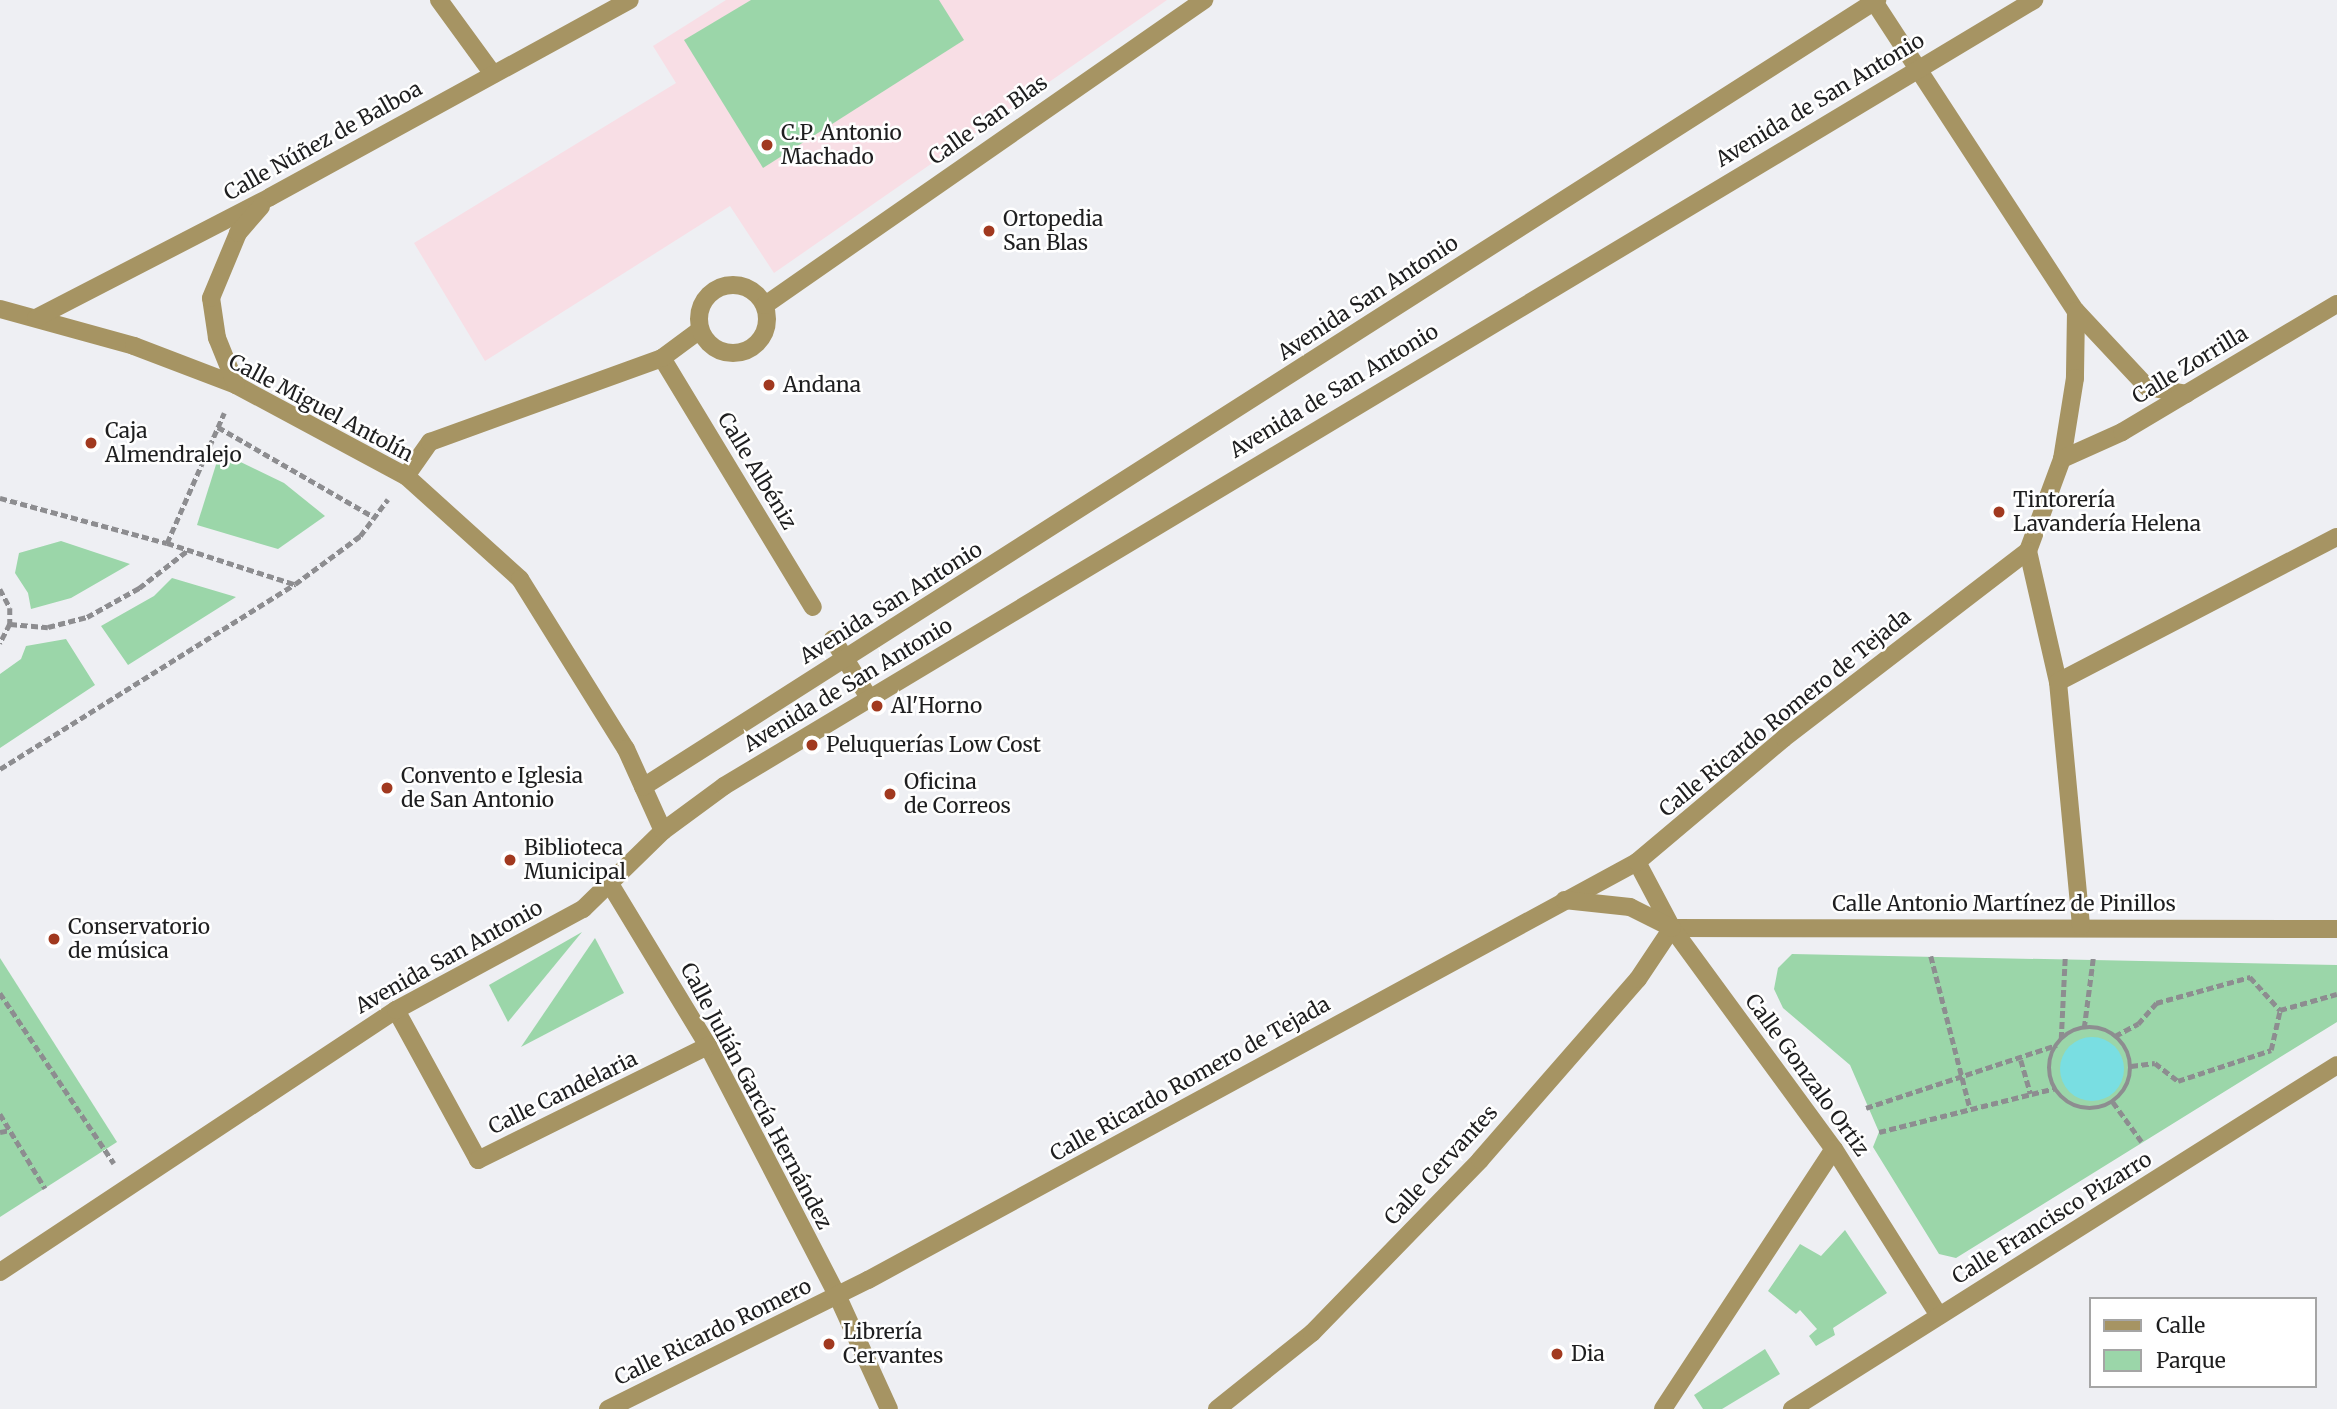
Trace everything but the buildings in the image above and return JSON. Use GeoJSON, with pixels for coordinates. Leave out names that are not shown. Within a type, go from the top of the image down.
{"type":"FeatureCollection","features":[{"type":"Feature","properties":{"kind":"street"},"geometry":{"type":"LineString","coordinates":[[439,0],[493,75]]}},
{"type":"Feature","properties":{"kind":"street","name":"Calle Núñez de Balboa"},"geometry":{"type":"LineString","coordinates":[[36,318],[270,197],[630,0]]}},
{"type":"Feature","properties":{"kind":"street","name":"Calle San Blas"},"geometry":{"type":"LineString","coordinates":[[765,305],[1204,0]]}},
{"type":"Feature","properties":{"kind":"street","name":"Avenida de San Antonio"},"geometry":{"type":"LineString","coordinates":[[663,831],[724,786],[869,698],[2034,0]]}},
{"type":"Feature","properties":{"kind":"street"},"geometry":{"type":"LineString","coordinates":[[1875,1],[2076,312],[2147,387],[2186,394]]}},
{"type":"Feature","properties":{"kind":"street","name":"Avenida San Antonio"},"geometry":{"type":"LineString","coordinates":[[643,787],[1875,1]]}},
{"type":"Feature","properties":{"kind":"street"},"geometry":{"type":"LineString","coordinates":[[236,385],[217,338],[211,298],[238,233],[270,197]]}},
{"type":"Feature","properties":{"kind":"street"},"geometry":{"type":"LineString","coordinates":[[722,287],[746,288],[765,305],[765,332],[745,352],[716,349],[700,330],[702,304],[722,287]]}},
{"type":"Feature","properties":{"kind":"street","name":"Calle Zorrilla"},"geometry":{"type":"LineString","coordinates":[[2062,459],[2122,432],[2337,304]]}},
{"type":"Feature","properties":{"kind":"street","name":"Calle Miguel Antolín"},"geometry":{"type":"LineString","coordinates":[[0,309],[134,346],[236,385],[406,476],[520,579],[626,749],[643,787]]}},
{"type":"Feature","properties":{"kind":"street"},"geometry":{"type":"LineString","coordinates":[[2076,312],[2075,378],[2062,459],[2028,551],[2058,682],[2081,926]]}},
{"type":"Feature","properties":{"kind":"street"},"geometry":{"type":"LineString","coordinates":[[406,476],[430,442],[662,358],[700,330]]}},
{"type":"Feature","properties":{"kind":"street","name":"Calle Albéniz"},"geometry":{"type":"LineString","coordinates":[[662,358],[813,607]]}},
{"type":"Feature","properties":{"kind":"street"},"geometry":{"type":"LineString","coordinates":[[2058,682],[2337,537]]}},
{"type":"Feature","properties":{"kind":"street","name":"Calle Ricardo Romero de Tejada"},"geometry":{"type":"LineString","coordinates":[[837,1295],[1637,862],[1784,738],[2028,551]]}},
{"type":"Feature","properties":{"kind":"street"},"geometry":{"type":"LineString","coordinates":[[833,639],[869,698]]}},
{"type":"Feature","properties":{"kind":"street"},"geometry":{"type":"LineString","coordinates":[[643,787],[663,831]]}},
{"type":"Feature","properties":{"kind":"street","name":"Avenida San Antonio"},"geometry":{"type":"LineString","coordinates":[[0,1272],[128,1184],[396,1010],[583,909],[663,831]]}},
{"type":"Feature","properties":{"kind":"street","name":"Calle Gonzalo Ortiz"},"geometry":{"type":"LineString","coordinates":[[1637,862],[1671,928],[1834,1149],[1939,1316]]}},
{"type":"Feature","properties":{"kind":"street","name":"Calle Julián García Hernández"},"geometry":{"type":"LineString","coordinates":[[610,884],[708,1046],[837,1295],[889,1409]]}},
{"type":"Feature","properties":{"kind":"street"},"geometry":{"type":"LineString","coordinates":[[1564,900],[1630,907],[1671,928]]}},
{"type":"Feature","properties":{"kind":"street","name":"Calle Antonio Martínez de Pinillos"},"geometry":{"type":"LineString","coordinates":[[1671,928],[2081,926],[2337,929]]}},
{"type":"Feature","properties":{"kind":"street","name":"Calle Cervantes"},"geometry":{"type":"LineString","coordinates":[[1217,1409],[1312,1333],[1480,1160],[1638,979],[1671,928]]}},
{"type":"Feature","properties":{"kind":"street","name":"Calle Candelaria"},"geometry":{"type":"LineString","coordinates":[[396,1010],[478,1160],[708,1046]]}},
{"type":"Feature","properties":{"kind":"street","name":"Calle Francisco Pizarro"},"geometry":{"type":"LineString","coordinates":[[1792,1409],[2337,1065]]}},
{"type":"Feature","properties":{"kind":"street"},"geometry":{"type":"LineString","coordinates":[[1663,1409],[1834,1149]]}},
{"type":"Feature","properties":{"kind":"street","name":"Calle Ricardo Romero"},"geometry":{"type":"LineString","coordinates":[[608,1409],[837,1295]]}},
{"type":"Feature","properties":{"kind":"path"},"geometry":{"type":"LineString","coordinates":[[167,543],[236,385]]}},
{"type":"Feature","properties":{"kind":"path"},"geometry":{"type":"LineString","coordinates":[[218,428],[374,517]]}},
{"type":"Feature","properties":{"kind":"path"},"geometry":{"type":"LineString","coordinates":[[0,769],[295,584],[360,536],[406,476]]}},
{"type":"Feature","properties":{"kind":"path"},"geometry":{"type":"LineString","coordinates":[[0,498],[167,543],[295,584]]}},
{"type":"Feature","properties":{"kind":"path"},"geometry":{"type":"LineString","coordinates":[[10,624],[48,627],[86,617],[138,587],[188,550]]}},
{"type":"Feature","properties":{"kind":"path"},"geometry":{"type":"LineString","coordinates":[[0,589],[10,608],[10,624],[0,644]]}},
{"type":"Feature","properties":{"kind":"path"},"geometry":{"type":"LineString","coordinates":[[2081,926],[2093,957],[2084,1028]]}},
{"type":"Feature","properties":{"kind":"path"},"geometry":{"type":"LineString","coordinates":[[1930,927],[1930,954],[1970,1108]]}},
{"type":"Feature","properties":{"kind":"path"},"geometry":{"type":"LineString","coordinates":[[1866,1108],[2021,1060],[2059,1042],[2084,1028],[2115,1036],[2128,1052],[2130,1080],[2113,1102],[2086,1108],[2063,1098],[2055,1088],[2050,1063],[2059,1042],[2065,957]]}},
{"type":"Feature","properties":{"kind":"path"},"geometry":{"type":"LineString","coordinates":[[2115,1036],[2138,1024],[2157,1003],[2250,977],[2280,1010]]}},
{"type":"Feature","properties":{"kind":"path"},"geometry":{"type":"LineString","coordinates":[[0,993],[128,1184]]}},
{"type":"Feature","properties":{"kind":"path"},"geometry":{"type":"LineString","coordinates":[[2280,1010],[2337,994]]}},
{"type":"Feature","properties":{"kind":"path"},"geometry":{"type":"LineString","coordinates":[[2131,1066],[2155,1063],[2178,1081],[2271,1050],[2280,1010]]}},
{"type":"Feature","properties":{"kind":"path"},"geometry":{"type":"LineString","coordinates":[[2021,1060],[2031,1094]]}},
{"type":"Feature","properties":{"kind":"path"},"geometry":{"type":"LineString","coordinates":[[1879,1132],[2055,1088]]}},
{"type":"Feature","properties":{"kind":"path"},"geometry":{"type":"LineString","coordinates":[[2113,1102],[2142,1142]]}},
{"type":"Feature","properties":{"kind":"path"},"geometry":{"type":"LineString","coordinates":[[0,1114],[45,1188]]}},
{"type":"Feature","properties":{"kind":"path"},"geometry":{"type":"LineString","coordinates":[[0,1132],[10,1130]]}},
{"type":"Feature","properties":{"kind":"shaded area","name":"C.P. Antonio Machado"},"geometry":{"type":"Polygon","coordinates":[[[726,0],[1167,0],[774,273],[730,206],[485,361],[414,243],[676,83],[653,46],[726,0]]]}},
{"type":"Feature","properties":{"kind":"green space"},"geometry":{"type":"Polygon","coordinates":[[[751,0],[939,0],[964,40],[763,168],[684,40],[751,0]]]}},
{"type":"Feature","properties":{"kind":"green space"},"geometry":{"type":"Polygon","coordinates":[[[220,452],[284,483],[325,516],[278,549],[197,525],[220,452]]]}},
{"type":"Feature","properties":{"kind":"green space"},"geometry":{"type":"Polygon","coordinates":[[[61,541],[130,564],[71,598],[31,609],[28,593],[15,573],[19,553],[61,541]]]}},
{"type":"Feature","properties":{"kind":"green space"},"geometry":{"type":"Polygon","coordinates":[[[172,578],[236,597],[128,665],[101,626],[154,596],[172,578]]]}},
{"type":"Feature","properties":{"kind":"green space"},"geometry":{"type":"Polygon","coordinates":[[[66,639],[95,685],[0,748],[0,674],[21,659],[26,646],[66,639]]]}},
{"type":"Feature","properties":{"kind":"green space"},"geometry":{"type":"Polygon","coordinates":[[[582,932],[508,1022],[489,985],[582,932]]]}},
{"type":"Feature","properties":{"kind":"green space"},"geometry":{"type":"Polygon","coordinates":[[[595,938],[624,993],[521,1047],[595,938]]]}},
{"type":"Feature","properties":{"kind":"green space"},"geometry":{"type":"Polygon","coordinates":[[[1792,954],[2337,965],[2337,1022],[1956,1258],[1939,1254],[1873,1147],[1879,1132],[1850,1065],[1783,1008],[1774,989],[1778,968],[1792,954]]]}},
{"type":"Feature","properties":{"kind":"green space"},"geometry":{"type":"Polygon","coordinates":[[[0,958],[117,1142],[0,1217],[0,958]]]}},
{"type":"Feature","properties":{"kind":"green space"},"geometry":{"type":"Polygon","coordinates":[[[1845,1230],[1887,1293],[1833,1328],[1835,1335],[1816,1346],[1809,1336],[1817,1329],[1800,1310],[1796,1314],[1768,1291],[1800,1244],[1821,1256],[1845,1230]]]}},
{"type":"Feature","properties":{"kind":"green space"},"geometry":{"type":"Polygon","coordinates":[[[1765,1349],[1780,1374],[1722,1409],[1703,1409],[1694,1395],[1765,1349]]]}},
{"type":"Feature","properties":{"kind":"water"},"geometry":{"type":"Polygon","coordinates":[[[2086,1037],[2098,1037],[2115,1046],[2122,1057],[2122,1081],[2115,1092],[2098,1101],[2086,1101],[2074,1096],[2065,1087],[2060,1075],[2060,1063],[2065,1051],[2074,1042],[2086,1037]]]}},
{"type":"Feature","properties":{"kind":"place","name":"C.P. Antonio Machado"},"geometry":{"type":"Point","coordinates":[767,145]}},
{"type":"Feature","properties":{"kind":"place","name":"Ortopedia San Blas"},"geometry":{"type":"Point","coordinates":[989,231]}},
{"type":"Feature","properties":{"kind":"place","name":"Andana"},"geometry":{"type":"Point","coordinates":[769,385]}},
{"type":"Feature","properties":{"kind":"place","name":"Caja Almendralejo"},"geometry":{"type":"Point","coordinates":[91,443]}},
{"type":"Feature","properties":{"kind":"place","name":"Tintorería Lavandería Helena"},"geometry":{"type":"Point","coordinates":[1999,512]}},
{"type":"Feature","properties":{"kind":"place","name":"Al'Horno"},"geometry":{"type":"Point","coordinates":[877,706]}},
{"type":"Feature","properties":{"kind":"place","name":"Peluquerías Low Cost"},"geometry":{"type":"Point","coordinates":[812,745]}},
{"type":"Feature","properties":{"kind":"place","name":"Convento e Iglesia de San Antonio"},"geometry":{"type":"Point","coordinates":[387,788]}},
{"type":"Feature","properties":{"kind":"place","name":"Oficina de Correos"},"geometry":{"type":"Point","coordinates":[890,794]}},
{"type":"Feature","properties":{"kind":"place","name":"Biblioteca Municipal"},"geometry":{"type":"Point","coordinates":[510,860]}},
{"type":"Feature","properties":{"kind":"place","name":"Conservatorio de música"},"geometry":{"type":"Point","coordinates":[54,939]}},
{"type":"Feature","properties":{"kind":"place","name":"Librería Cervantes"},"geometry":{"type":"Point","coordinates":[829,1344]}},
{"type":"Feature","properties":{"kind":"place","name":"Dia"},"geometry":{"type":"Point","coordinates":[1557,1354]}}]}
